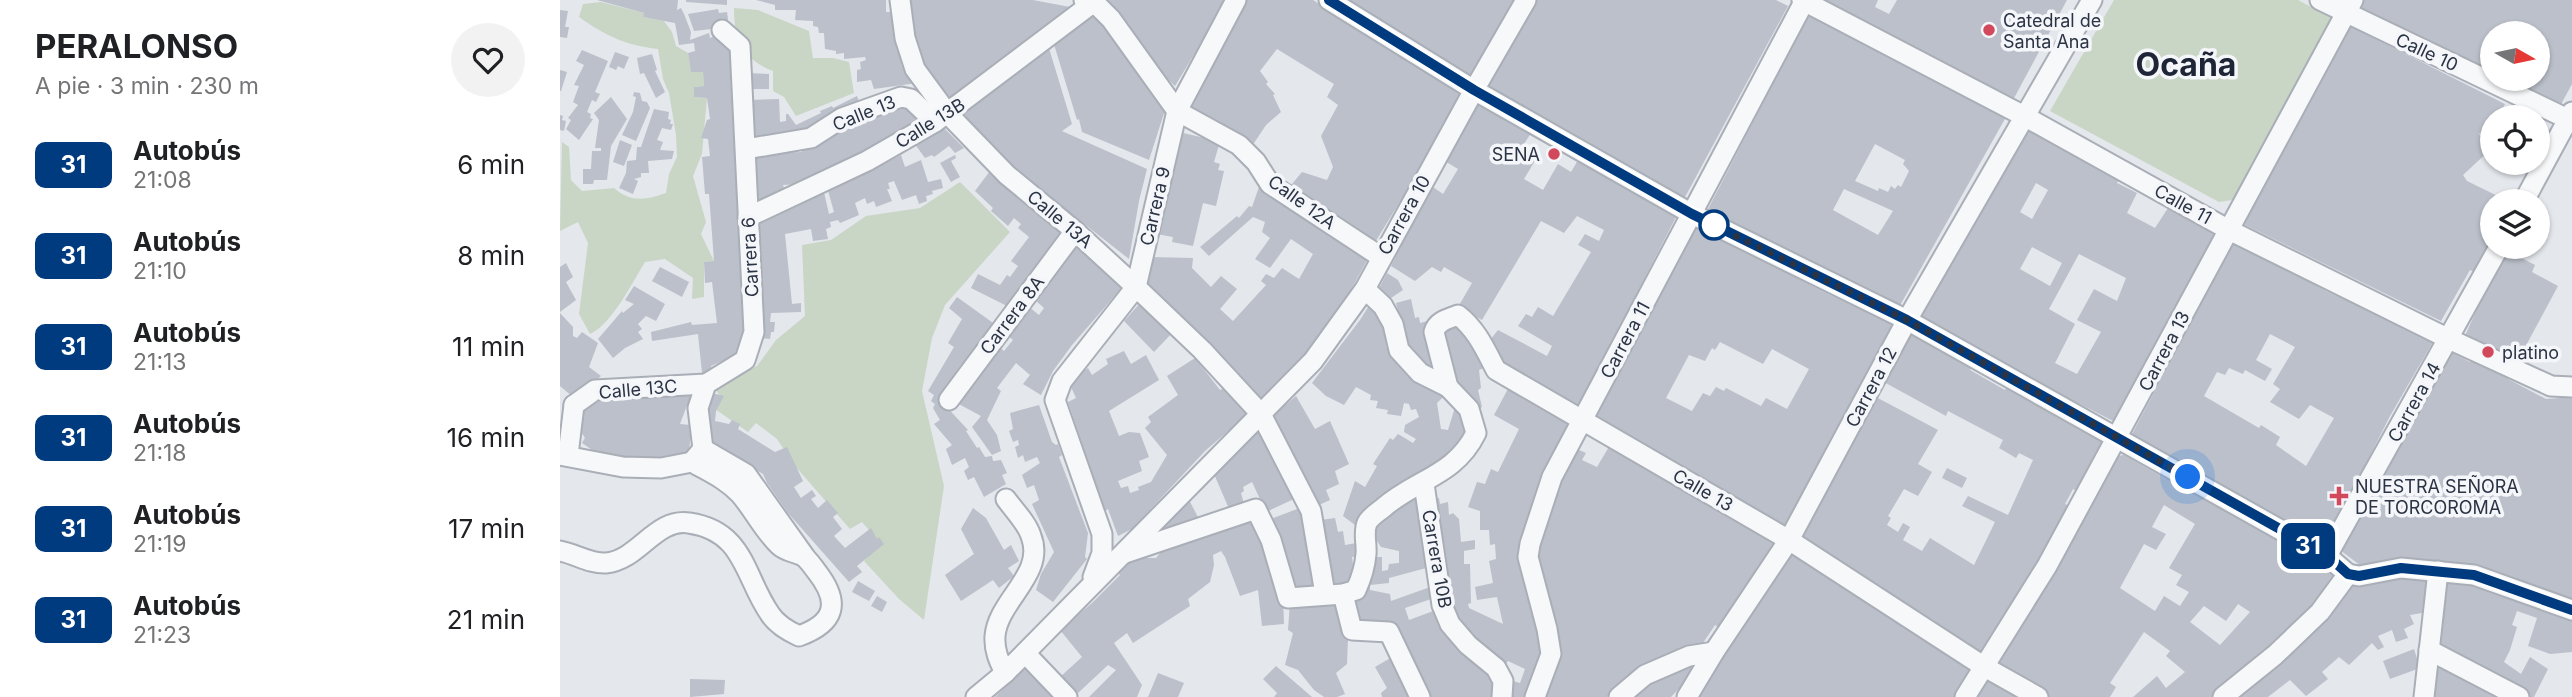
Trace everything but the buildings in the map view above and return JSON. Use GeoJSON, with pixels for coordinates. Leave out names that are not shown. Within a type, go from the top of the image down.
{"type":"FeatureCollection","features":[{"type":"Feature","properties":{"kind":"street","name":"Calle 13A"},"geometry":{"type":"LineString","coordinates":[[900,0],[905,38],[915,69],[942,118],[1075,231],[1136,287],[1202,350],[1261,414]]}},
{"type":"Feature","properties":{"kind":"street","name":"Carrera 9"},"geometry":{"type":"LineString","coordinates":[[1086,590],[1099,566],[1102,534],[1055,400],[1062,381],[1136,287],[1177,111],[1236,0]]}},
{"type":"Feature","properties":{"kind":"street"},"geometry":{"type":"LineString","coordinates":[[1329,0],[1474,90],[1692,214],[1907,320],[2328,556],[2348,574],[2359,576],[2401,568],[2474,575],[2572,610]]}},
{"type":"Feature","properties":{"kind":"street","name":"Carrera 10"},"geometry":{"type":"LineString","coordinates":[[976,697],[1004,674],[1313,361],[1365,289],[1526,0]]}},
{"type":"Feature","properties":{"kind":"street","name":"Calle 11"},"geometry":{"type":"LineString","coordinates":[[1804,0],[2024,116],[2229,230],[2449,339],[2551,386],[2572,387]]}},
{"type":"Feature","properties":{"kind":"street","name":"Carrera 11"},"geometry":{"type":"LineString","coordinates":[[1535,697],[1551,654],[1528,557],[1552,477],[1804,0]]}},
{"type":"Feature","properties":{"kind":"street","name":"Carrera 12"},"geometry":{"type":"LineString","coordinates":[[1687,697],[1789,540],[1907,320],[2092,0]]}},
{"type":"Feature","properties":{"kind":"street","name":"Calle 10"},"geometry":{"type":"LineString","coordinates":[[2320,0],[2350,7],[2571,117]]}},
{"type":"Feature","properties":{"kind":"street","name":"Calle 13B"},"geometry":{"type":"LineString","coordinates":[[748,216],[867,161],[942,118],[1089,1]]}},
{"type":"Feature","properties":{"kind":"street","name":"Calle 12A"},"geometry":{"type":"LineString","coordinates":[[1089,1],[1111,19],[1177,111],[1240,145],[1256,162],[1270,184],[1381,257]]}},
{"type":"Feature","properties":{"kind":"street","name":"Carrera 13"},"geometry":{"type":"LineString","coordinates":[[1965,697],[2047,566],[2119,437],[2350,7]]}},
{"type":"Feature","properties":{"kind":"street","name":"Carrera 6"},"geometry":{"type":"LineString","coordinates":[[706,384],[745,360],[754,332],[740,46],[722,30]]}},
{"type":"Feature","properties":{"kind":"street","name":"Calle 13"},"geometry":{"type":"LineString","coordinates":[[746,149],[811,138],[842,118],[901,97],[911,99],[942,118]]}},
{"type":"Feature","properties":{"kind":"street"},"geometry":{"type":"LineString","coordinates":[[2531,189],[2571,117]]}},
{"type":"Feature","properties":{"kind":"street","name":"Carrera 8A"},"geometry":{"type":"LineString","coordinates":[[949,400],[1075,231]]}},
{"type":"Feature","properties":{"kind":"street","name":"Carrera 14"},"geometry":{"type":"LineString","coordinates":[[2328,556],[2492,259]]}},
{"type":"Feature","properties":{"kind":"street"},"geometry":{"type":"LineString","coordinates":[[1121,555],[1256,509],[1271,540],[1288,598],[1356,590],[1362,576],[1368,520],[1416,483],[1424,484],[1458,461],[1476,433],[1469,409],[1448,387],[1420,373],[1399,350],[1393,324],[1383,306],[1365,289]]}},
{"type":"Feature","properties":{"kind":"street","name":"Calle 13"},"geometry":{"type":"LineString","coordinates":[[1448,387],[1434,332],[1443,321],[1458,315],[1480,339],[1496,370],[1789,540],[1983,666],[2038,697]]}},
{"type":"Feature","properties":{"kind":"street"},"geometry":{"type":"LineString","coordinates":[[560,551],[572,553],[594,563],[610,563],[637,551],[670,523],[706,527],[722,534],[744,561],[770,614],[784,629],[799,636],[817,629],[830,618],[832,603],[828,586],[805,557],[782,548],[758,521],[741,495],[697,455],[698,408],[706,384]]}},
{"type":"Feature","properties":{"kind":"street","name":"Calle 13C"},"geometry":{"type":"LineString","coordinates":[[567,399],[595,390],[706,384]]}},
{"type":"Feature","properties":{"kind":"street"},"geometry":{"type":"LineString","coordinates":[[567,399],[572,432],[564,455],[623,467],[661,468],[697,455]]}},
{"type":"Feature","properties":{"kind":"street"},"geometry":{"type":"LineString","coordinates":[[1261,414],[1311,511],[1334,594],[1352,630],[1389,632],[1420,697]]}},
{"type":"Feature","properties":{"kind":"street"},"geometry":{"type":"LineString","coordinates":[[572,432],[597,461]]}},
{"type":"Feature","properties":{"kind":"street","name":"Carrera 10B"},"geometry":{"type":"LineString","coordinates":[[1424,484],[1442,605],[1450,624],[1468,645],[1496,668],[1503,681],[1502,697]]}},
{"type":"Feature","properties":{"kind":"street"},"geometry":{"type":"LineString","coordinates":[[1004,674],[997,656],[995,637],[999,618],[1027,575],[1034,554],[1031,535],[1006,499]]}},
{"type":"Feature","properties":{"kind":"street"},"geometry":{"type":"LineString","coordinates":[[2424,697],[2438,571]]}},
{"type":"Feature","properties":{"kind":"street"},"geometry":{"type":"LineString","coordinates":[[2223,697],[2275,655],[2320,612],[2348,574]]}},
{"type":"Feature","properties":{"kind":"street"},"geometry":{"type":"LineString","coordinates":[[2429,650],[2519,697]]}},
{"type":"Feature","properties":{"kind":"street"},"geometry":{"type":"LineString","coordinates":[[1619,697],[1645,675],[1689,656],[1714,652]]}},
{"type":"Feature","properties":{"kind":"street"},"geometry":{"type":"LineString","coordinates":[[1025,653],[1067,697]]}},
{"type":"Feature","properties":{"kind":"green space"},"geometry":{"type":"Polygon","coordinates":[[[2114,0],[2298,0],[2332,18],[2244,191],[2232,200],[2219,202],[2050,111],[2114,0]]]}},
{"type":"Feature","properties":{"kind":"green space"},"geometry":{"type":"Polygon","coordinates":[[[601,2],[644,13],[643,17],[664,21],[672,32],[676,46],[688,53],[691,71],[703,72],[704,86],[694,87],[694,97],[707,98],[702,154],[693,176],[706,222],[701,234],[714,261],[704,262],[704,297],[692,299],[693,278],[665,259],[645,262],[614,312],[590,334],[579,314],[588,243],[578,222],[560,231],[562,142],[569,147],[571,180],[582,191],[614,188],[633,198],[666,193],[669,174],[677,157],[669,93],[663,79],[658,49],[616,39],[579,17],[583,4],[601,2]]]}},
{"type":"Feature","properties":{"kind":"green space"},"geometry":{"type":"Polygon","coordinates":[[[734,8],[758,10],[809,31],[813,58],[833,58],[849,62],[854,93],[796,116],[784,97],[773,91],[773,71],[754,60],[742,47],[736,29],[734,8]]]}},
{"type":"Feature","properties":{"kind":"green space"},"geometry":{"type":"Polygon","coordinates":[[[960,182],[1010,232],[945,305],[932,338],[922,391],[944,486],[924,620],[899,599],[864,561],[880,543],[862,522],[850,529],[795,466],[777,439],[756,423],[748,432],[715,409],[720,396],[712,384],[757,366],[776,340],[805,316],[802,245],[831,240],[866,216],[920,208],[960,182]]]}},
{"type":"Feature","properties":{"kind":"bus line","name":"31"},"geometry":{"type":"LineString","coordinates":[[1329,0],[1474,90],[1692,214],[1907,320],[2328,556],[2348,574],[2359,576],[2401,568],[2474,575],[2572,610]]}},
{"type":"Feature","properties":{"kind":"place","name":"Catedral de Santa Ana"},"geometry":{"type":"Point","coordinates":[1989,30]}},
{"type":"Feature","properties":{"kind":"place","name":"SENA"},"geometry":{"type":"Point","coordinates":[1554,154]}},
{"type":"Feature","properties":{"kind":"place","name":"platino"},"geometry":{"type":"Point","coordinates":[2488,352]}},
{"type":"Feature","properties":{"kind":"place","name":"NUESTRA SEÑORA DE TORCOROMA"},"geometry":{"type":"Point","coordinates":[2339,496]}},
{"type":"Feature","properties":{"kind":"district","name":"Ocaña"},"geometry":{"type":"Point","coordinates":[2186,64]}},
{"type":"Feature","properties":{"kind":"route"},"geometry":{"type":"LineString","coordinates":[[1714,225],[1907,320],[2188,477]]}}]}
